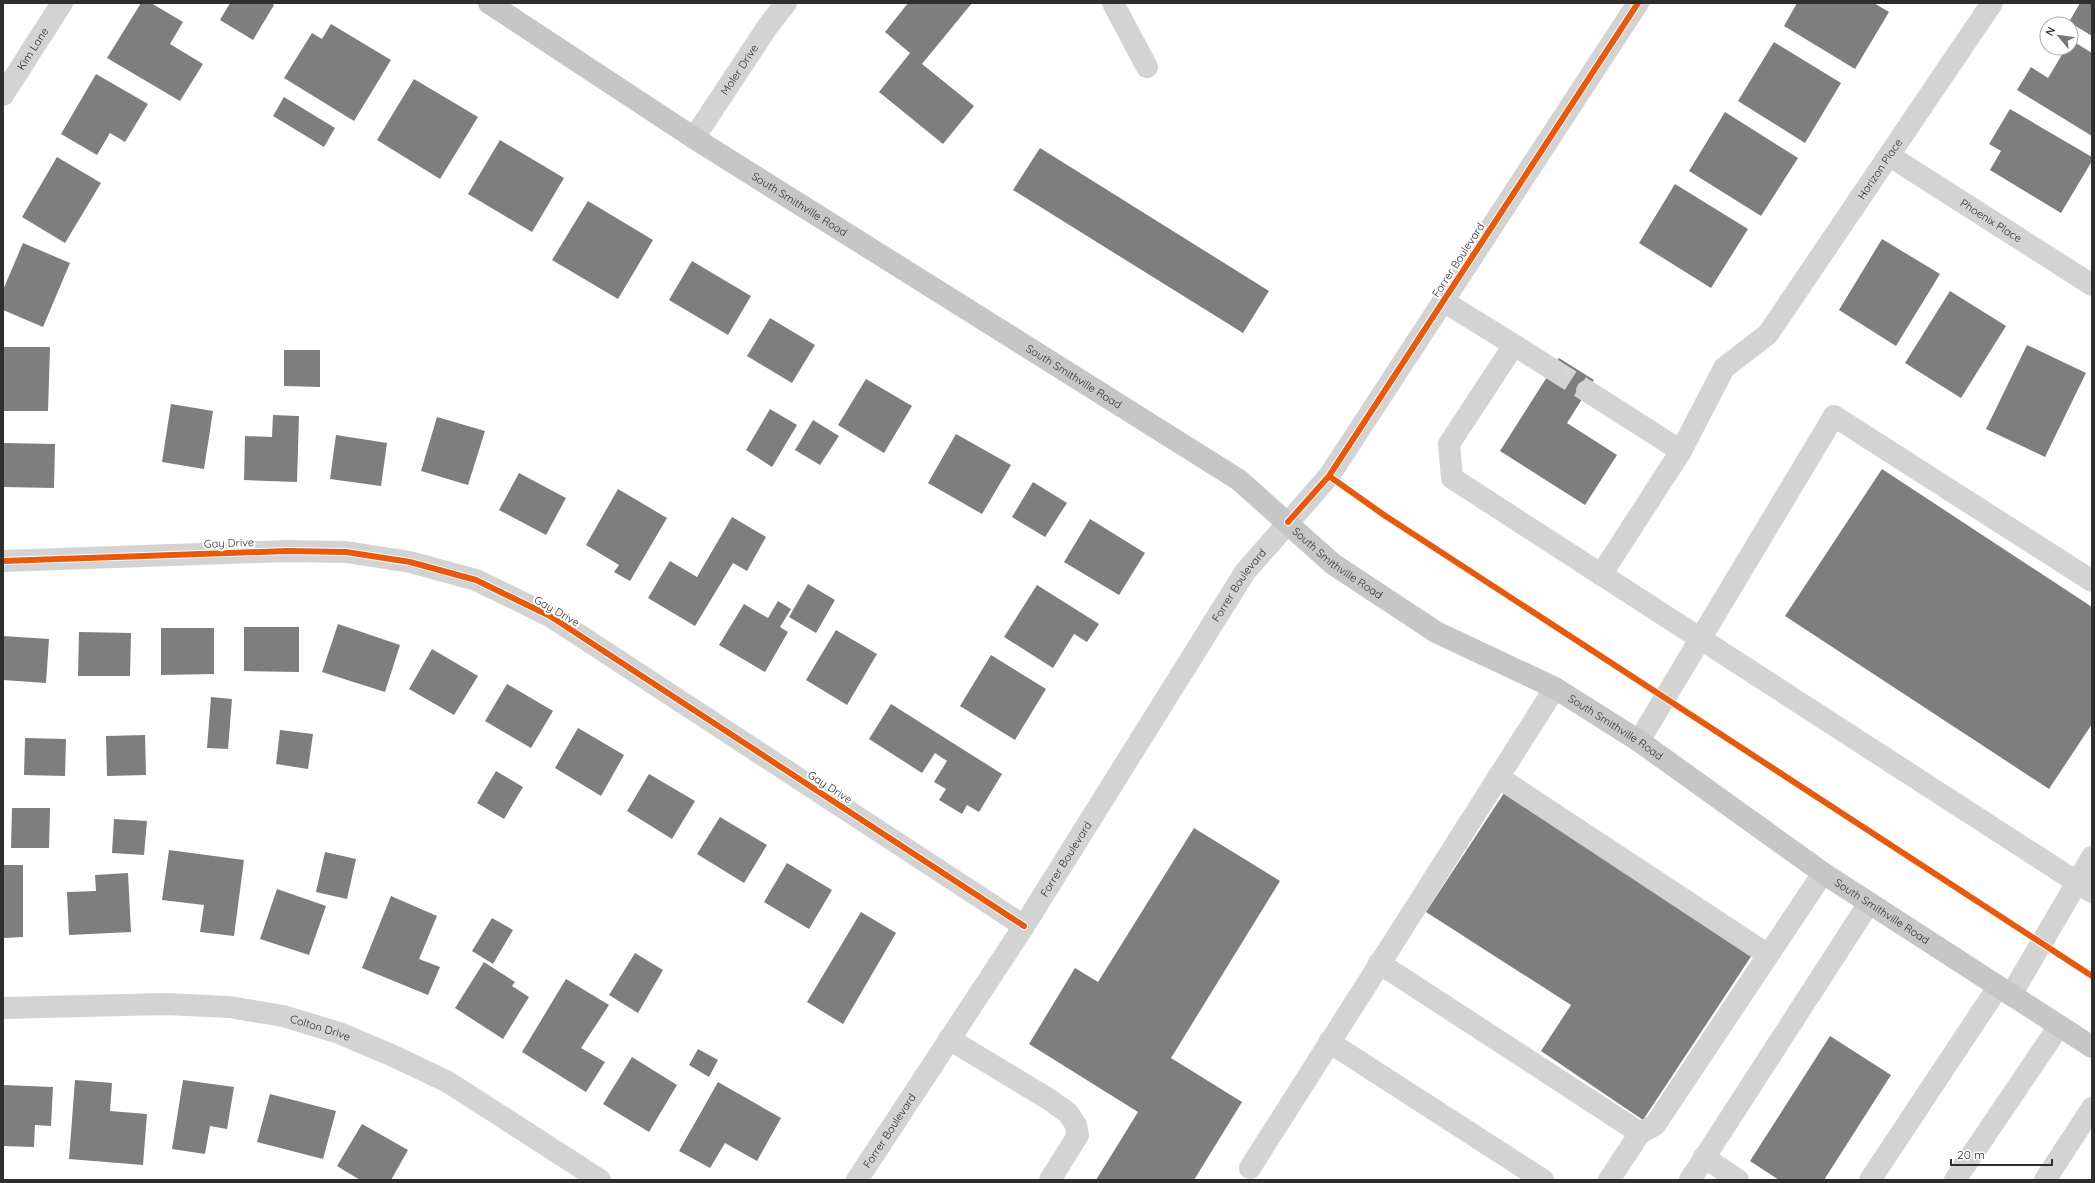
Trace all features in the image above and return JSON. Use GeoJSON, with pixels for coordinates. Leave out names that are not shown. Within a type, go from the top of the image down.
{"type":"FeatureCollection","features":[{"type":"Feature","properties":{"kind":"main road","name":"South Smithville Road"},"geometry":{"type":"LineString","coordinates":[[489,3],[694,138],[1239,480],[1288,522],[1333,564],[1436,632],[1555,688],[1639,741],[1823,873],[2092,1047]]}},
{"type":"Feature","properties":{"kind":"street","name":"Kim Lane"},"geometry":{"type":"LineString","coordinates":[[3,95],[62,3]]}},
{"type":"Feature","properties":{"kind":"street","name":"Moler Drive"},"geometry":{"type":"LineString","coordinates":[[694,138],[768,26],[786,3]]}},
{"type":"Feature","properties":{"kind":"street"},"geometry":{"type":"LineString","coordinates":[[1113,3],[1148,67]]}},
{"type":"Feature","properties":{"kind":"street","name":"Forrer Boulevard"},"geometry":{"type":"LineString","coordinates":[[857,1180],[1024,926],[1245,572],[1329,476],[1638,3]]}},
{"type":"Feature","properties":{"kind":"street","name":"Horizon Place"},"geometry":{"type":"LineString","coordinates":[[1601,575],[1681,451],[1724,368],[1768,334],[1890,156],[1992,3]]}},
{"type":"Feature","properties":{"kind":"street","name":"Phoenix Place"},"geometry":{"type":"LineString","coordinates":[[1890,156],[2092,285]]}},
{"type":"Feature","properties":{"kind":"street"},"geometry":{"type":"LineString","coordinates":[[1443,301],[1552,369]]}},
{"type":"Feature","properties":{"kind":"street"},"geometry":{"type":"LineString","coordinates":[[1514,345],[1449,444],[1452,478],[2084,887]]}},
{"type":"Feature","properties":{"kind":"street"},"geometry":{"type":"LineString","coordinates":[[1587,391],[1681,451]]}},
{"type":"Feature","properties":{"kind":"street"},"geometry":{"type":"LineString","coordinates":[[1639,741],[1834,416],[2092,581]]}},
{"type":"Feature","properties":{"kind":"street","name":"Gay Drive"},"geometry":{"type":"LineString","coordinates":[[3,561],[287,551],[346,552],[410,562],[476,580],[550,616],[1024,926]]}},
{"type":"Feature","properties":{"kind":"street"},"geometry":{"type":"LineString","coordinates":[[1250,1168],[1555,688]]}},
{"type":"Feature","properties":{"kind":"street"},"geometry":{"type":"LineString","coordinates":[[1498,777],[1768,955]]}},
{"type":"Feature","properties":{"kind":"street"},"geometry":{"type":"LineString","coordinates":[[1870,1180],[2004,991],[2084,887],[2092,857]]}},
{"type":"Feature","properties":{"kind":"street"},"geometry":{"type":"LineString","coordinates":[[1609,1180],[1640,1133],[1655,1125],[1823,873]]}},
{"type":"Feature","properties":{"kind":"street"},"geometry":{"type":"LineString","coordinates":[[1690,1180],[1868,903]]}},
{"type":"Feature","properties":{"kind":"street"},"geometry":{"type":"LineString","coordinates":[[1379,964],[1640,1133]]}},
{"type":"Feature","properties":{"kind":"street","name":"Colton Drive"},"geometry":{"type":"LineString","coordinates":[[3,1008],[165,1004],[230,1007],[283,1016],[339,1033],[389,1054],[448,1082],[600,1180]]}},
{"type":"Feature","properties":{"kind":"street"},"geometry":{"type":"LineString","coordinates":[[1955,1180],[2059,1026]]}},
{"type":"Feature","properties":{"kind":"street"},"geometry":{"type":"LineString","coordinates":[[949,1039],[1050,1100],[1068,1113],[1076,1125],[1078,1135],[1050,1180]]}},
{"type":"Feature","properties":{"kind":"street"},"geometry":{"type":"LineString","coordinates":[[1329,1042],[1543,1180]]}},
{"type":"Feature","properties":{"kind":"street"},"geometry":{"type":"LineString","coordinates":[[2045,1180],[2092,1108]]}},
{"type":"Feature","properties":{"kind":"street"},"geometry":{"type":"LineString","coordinates":[[1704,1157],[1738,1180]]}},
{"type":"Feature","properties":{"kind":"building"},"geometry":{"type":"Polygon","coordinates":[[[141,3],[151,3],[183,22],[170,44],[203,64],[180,101],[107,58],[141,3]]]}},
{"type":"Feature","properties":{"kind":"building"},"geometry":{"type":"Polygon","coordinates":[[[230,3],[271,3],[274,5],[253,40],[220,20],[230,3]]]}},
{"type":"Feature","properties":{"kind":"building"},"geometry":{"type":"Polygon","coordinates":[[[908,3],[972,3],[922,64],[974,106],[943,144],[879,92],[910,53],[885,32],[908,3]]]}},
{"type":"Feature","properties":{"kind":"building"},"geometry":{"type":"Polygon","coordinates":[[[1797,3],[1874,3],[1889,12],[1855,69],[1784,26],[1797,3]]]}},
{"type":"Feature","properties":{"kind":"building"},"geometry":{"type":"Polygon","coordinates":[[[2080,3],[2092,3],[2092,36],[2079,28],[2079,16],[2072,16],[2080,3]]]}},
{"type":"Feature","properties":{"kind":"building"},"geometry":{"type":"Polygon","coordinates":[[[331,24],[391,60],[354,121],[284,78],[312,33],[322,39],[331,24]]]}},
{"type":"Feature","properties":{"kind":"building"},"geometry":{"type":"Polygon","coordinates":[[[1774,42],[1841,83],[1805,143],[1738,101],[1774,42]]]}},
{"type":"Feature","properties":{"kind":"building"},"geometry":{"type":"Polygon","coordinates":[[[2079,45],[2092,53],[2092,136],[2017,90],[2031,67],[2048,78],[2061,56],[2079,56],[2079,45]]]}},
{"type":"Feature","properties":{"kind":"building"},"geometry":{"type":"Polygon","coordinates":[[[96,74],[148,104],[125,142],[110,133],[97,155],[61,134],[96,74]]]}},
{"type":"Feature","properties":{"kind":"building"},"geometry":{"type":"Polygon","coordinates":[[[414,79],[478,117],[440,179],[377,140],[414,79]]]}},
{"type":"Feature","properties":{"kind":"building"},"geometry":{"type":"Polygon","coordinates":[[[284,97],[335,128],[324,147],[273,116],[284,97]]]}},
{"type":"Feature","properties":{"kind":"building"},"geometry":{"type":"Polygon","coordinates":[[[2010,109],[2092,157],[2092,161],[2061,213],[1990,170],[2001,151],[1989,144],[2010,109]]]}},
{"type":"Feature","properties":{"kind":"building"},"geometry":{"type":"Polygon","coordinates":[[[1725,112],[1798,158],[1761,216],[1689,171],[1725,112]]]}},
{"type":"Feature","properties":{"kind":"building"},"geometry":{"type":"Polygon","coordinates":[[[500,140],[564,178],[532,232],[468,194],[500,140]]]}},
{"type":"Feature","properties":{"kind":"building"},"geometry":{"type":"Polygon","coordinates":[[[1040,148],[1269,291],[1243,333],[1013,190],[1040,148]]]}},
{"type":"Feature","properties":{"kind":"building"},"geometry":{"type":"Polygon","coordinates":[[[57,157],[101,183],[65,243],[22,217],[57,157]]]}},
{"type":"Feature","properties":{"kind":"building"},"geometry":{"type":"Polygon","coordinates":[[[1675,184],[1748,229],[1711,288],[1639,243],[1675,184]]]}},
{"type":"Feature","properties":{"kind":"building"},"geometry":{"type":"Polygon","coordinates":[[[588,201],[653,240],[618,299],[552,260],[588,201]]]}},
{"type":"Feature","properties":{"kind":"building"},"geometry":{"type":"Polygon","coordinates":[[[1882,239],[1940,274],[1896,346],[1839,310],[1882,239]]]}},
{"type":"Feature","properties":{"kind":"building"},"geometry":{"type":"Polygon","coordinates":[[[23,243],[70,263],[43,327],[3,310],[3,290],[23,243]]]}},
{"type":"Feature","properties":{"kind":"building"},"geometry":{"type":"Polygon","coordinates":[[[692,261],[751,296],[728,335],[669,300],[692,261]]]}},
{"type":"Feature","properties":{"kind":"building"},"geometry":{"type":"Polygon","coordinates":[[[1950,291],[2006,326],[1961,398],[1905,363],[1950,291]]]}},
{"type":"Feature","properties":{"kind":"building"},"geometry":{"type":"Polygon","coordinates":[[[770,318],[815,345],[792,383],[747,356],[770,318]]]}},
{"type":"Feature","properties":{"kind":"building"},"geometry":{"type":"Polygon","coordinates":[[[2027,345],[2086,373],[2045,457],[1986,429],[2027,345]]]}},
{"type":"Feature","properties":{"kind":"building"},"geometry":{"type":"Polygon","coordinates":[[[3,347],[50,347],[48,411],[3,411],[3,347]]]}},
{"type":"Feature","properties":{"kind":"building"},"geometry":{"type":"Polygon","coordinates":[[[284,350],[320,350],[320,387],[284,386],[284,350]]]}},
{"type":"Feature","properties":{"kind":"building"},"geometry":{"type":"Polygon","coordinates":[[[1559,358],[1594,380],[1567,423],[1617,455],[1585,505],[1500,451],[1559,358]]]}},
{"type":"Feature","properties":{"kind":"building"},"geometry":{"type":"Polygon","coordinates":[[[866,379],[912,406],[884,453],[838,425],[866,379]]]}},
{"type":"Feature","properties":{"kind":"building"},"geometry":{"type":"Polygon","coordinates":[[[171,404],[213,411],[204,469],[162,462],[171,404]]]}},
{"type":"Feature","properties":{"kind":"building"},"geometry":{"type":"Polygon","coordinates":[[[770,409],[797,425],[772,467],[746,450],[770,409]]]}},
{"type":"Feature","properties":{"kind":"building"},"geometry":{"type":"Polygon","coordinates":[[[273,415],[299,416],[297,482],[244,480],[245,436],[272,437],[273,415]]]}},
{"type":"Feature","properties":{"kind":"building"},"geometry":{"type":"Polygon","coordinates":[[[437,417],[485,431],[468,485],[421,471],[437,417]]]}},
{"type":"Feature","properties":{"kind":"building"},"geometry":{"type":"Polygon","coordinates":[[[813,420],[839,436],[820,465],[795,450],[813,420]]]}},
{"type":"Feature","properties":{"kind":"building"},"geometry":{"type":"Polygon","coordinates":[[[956,434],[1011,465],[982,514],[928,483],[956,434]]]}},
{"type":"Feature","properties":{"kind":"building"},"geometry":{"type":"Polygon","coordinates":[[[336,435],[387,443],[381,486],[330,479],[336,435]]]}},
{"type":"Feature","properties":{"kind":"building"},"geometry":{"type":"Polygon","coordinates":[[[3,443],[55,444],[54,488],[3,487],[3,443]]]}},
{"type":"Feature","properties":{"kind":"building"},"geometry":{"type":"Polygon","coordinates":[[[1882,469],[2092,607],[2092,724],[2049,789],[1785,616],[1882,469]]]}},
{"type":"Feature","properties":{"kind":"building"},"geometry":{"type":"Polygon","coordinates":[[[519,473],[566,498],[546,535],[499,510],[519,473]]]}},
{"type":"Feature","properties":{"kind":"building"},"geometry":{"type":"Polygon","coordinates":[[[1033,482],[1067,503],[1045,537],[1012,517],[1033,482]]]}},
{"type":"Feature","properties":{"kind":"building"},"geometry":{"type":"Polygon","coordinates":[[[618,489],[667,518],[630,581],[614,572],[619,565],[586,545],[618,489]]]}},
{"type":"Feature","properties":{"kind":"building"},"geometry":{"type":"Polygon","coordinates":[[[732,517],[766,537],[747,571],[733,563],[695,626],[648,598],[670,561],[697,577],[732,517]]]}},
{"type":"Feature","properties":{"kind":"building"},"geometry":{"type":"Polygon","coordinates":[[[1090,519],[1145,553],[1119,595],[1064,562],[1090,519]]]}},
{"type":"Feature","properties":{"kind":"building"},"geometry":{"type":"Polygon","coordinates":[[[808,584],[835,600],[816,633],[789,617],[808,584]]]}},
{"type":"Feature","properties":{"kind":"building"},"geometry":{"type":"Polygon","coordinates":[[[1037,585],[1099,624],[1087,642],[1074,634],[1053,668],[1004,637],[1037,585]]]}},
{"type":"Feature","properties":{"kind":"building"},"geometry":{"type":"Polygon","coordinates":[[[778,601],[791,609],[780,627],[788,632],[765,672],[719,645],[744,604],[768,618],[778,601]]]}},
{"type":"Feature","properties":{"kind":"building"},"geometry":{"type":"Polygon","coordinates":[[[338,624],[400,645],[385,692],[322,672],[338,624]]]}},
{"type":"Feature","properties":{"kind":"building"},"geometry":{"type":"Polygon","coordinates":[[[244,627],[299,627],[299,672],[244,671],[244,627]]]}},
{"type":"Feature","properties":{"kind":"building"},"geometry":{"type":"Polygon","coordinates":[[[161,628],[214,628],[214,674],[161,675],[161,628]]]}},
{"type":"Feature","properties":{"kind":"building"},"geometry":{"type":"Polygon","coordinates":[[[836,630],[877,654],[847,705],[806,680],[836,630]]]}},
{"type":"Feature","properties":{"kind":"building"},"geometry":{"type":"Polygon","coordinates":[[[79,632],[131,633],[130,676],[78,676],[79,632]]]}},
{"type":"Feature","properties":{"kind":"building"},"geometry":{"type":"Polygon","coordinates":[[[3,636],[49,639],[46,683],[3,680],[3,636]]]}},
{"type":"Feature","properties":{"kind":"building"},"geometry":{"type":"Polygon","coordinates":[[[432,649],[478,676],[454,715],[409,689],[432,649]]]}},
{"type":"Feature","properties":{"kind":"building"},"geometry":{"type":"Polygon","coordinates":[[[991,655],[1046,689],[1015,740],[960,706],[991,655]]]}},
{"type":"Feature","properties":{"kind":"building"},"geometry":{"type":"Polygon","coordinates":[[[507,684],[553,711],[531,748],[485,721],[507,684]]]}},
{"type":"Feature","properties":{"kind":"building"},"geometry":{"type":"Polygon","coordinates":[[[211,697],[232,699],[228,749],[207,748],[211,697]]]}},
{"type":"Feature","properties":{"kind":"building"},"geometry":{"type":"Polygon","coordinates":[[[891,704],[1002,774],[979,812],[967,805],[962,814],[939,800],[946,789],[934,782],[947,761],[935,753],[922,773],[869,739],[891,704]]]}},
{"type":"Feature","properties":{"kind":"building"},"geometry":{"type":"Polygon","coordinates":[[[578,728],[624,755],[601,796],[555,768],[578,728]]]}},
{"type":"Feature","properties":{"kind":"building"},"geometry":{"type":"Polygon","coordinates":[[[280,730],[313,734],[308,769],[276,764],[280,730]]]}},
{"type":"Feature","properties":{"kind":"building"},"geometry":{"type":"Polygon","coordinates":[[[145,735],[146,775],[107,776],[106,736],[145,735]]]}},
{"type":"Feature","properties":{"kind":"building"},"geometry":{"type":"Polygon","coordinates":[[[25,738],[66,739],[65,776],[24,775],[25,738]]]}},
{"type":"Feature","properties":{"kind":"building"},"geometry":{"type":"Polygon","coordinates":[[[496,771],[523,787],[504,819],[477,803],[496,771]]]}},
{"type":"Feature","properties":{"kind":"building"},"geometry":{"type":"Polygon","coordinates":[[[649,774],[695,801],[672,839],[627,811],[649,774]]]}},
{"type":"Feature","properties":{"kind":"building"},"geometry":{"type":"Polygon","coordinates":[[[1506,790],[1754,952],[1643,1120],[1541,1051],[1571,1005],[1426,912],[1506,790]]]}},
{"type":"Feature","properties":{"kind":"building"},"geometry":{"type":"Polygon","coordinates":[[[12,808],[50,808],[49,848],[11,848],[12,808]]]}},
{"type":"Feature","properties":{"kind":"building"},"geometry":{"type":"Polygon","coordinates":[[[720,817],[767,845],[744,883],[697,854],[720,817]]]}},
{"type":"Feature","properties":{"kind":"building"},"geometry":{"type":"Polygon","coordinates":[[[114,819],[147,821],[144,855],[112,853],[114,819]]]}},
{"type":"Feature","properties":{"kind":"building"},"geometry":{"type":"Polygon","coordinates":[[[1194,828],[1280,881],[1171,1058],[1242,1102],[1194,1180],[1096,1180],[1138,1112],[1029,1044],[1075,968],[1098,982],[1194,828]]]}},
{"type":"Feature","properties":{"kind":"building"},"geometry":{"type":"Polygon","coordinates":[[[169,850],[244,860],[234,936],[200,932],[204,905],[162,900],[169,850]]]}},
{"type":"Feature","properties":{"kind":"building"},"geometry":{"type":"Polygon","coordinates":[[[325,852],[356,859],[347,899],[316,892],[325,852]]]}},
{"type":"Feature","properties":{"kind":"building"},"geometry":{"type":"Polygon","coordinates":[[[787,863],[832,890],[809,929],[764,902],[787,863]]]}},
{"type":"Feature","properties":{"kind":"building"},"geometry":{"type":"Polygon","coordinates":[[[3,865],[23,865],[23,937],[3,938],[3,865]]]}},
{"type":"Feature","properties":{"kind":"building"},"geometry":{"type":"Polygon","coordinates":[[[128,873],[131,932],[69,935],[67,892],[96,891],[95,875],[128,873]]]}},
{"type":"Feature","properties":{"kind":"building"},"geometry":{"type":"Polygon","coordinates":[[[277,889],[326,906],[309,955],[260,939],[277,889]]]}},
{"type":"Feature","properties":{"kind":"building"},"geometry":{"type":"Polygon","coordinates":[[[391,896],[437,916],[419,959],[440,967],[428,995],[362,968],[391,896]]]}},
{"type":"Feature","properties":{"kind":"building"},"geometry":{"type":"Polygon","coordinates":[[[861,912],[896,933],[843,1024],[807,1002],[861,912]]]}},
{"type":"Feature","properties":{"kind":"building"},"geometry":{"type":"Polygon","coordinates":[[[492,918],[513,930],[493,964],[472,951],[492,918]]]}},
{"type":"Feature","properties":{"kind":"building"},"geometry":{"type":"Polygon","coordinates":[[[635,953],[663,970],[638,1013],[609,995],[635,953]]]}},
{"type":"Feature","properties":{"kind":"building"},"geometry":{"type":"Polygon","coordinates":[[[484,962],[515,982],[512,986],[529,997],[503,1039],[455,1008],[484,962]]]}},
{"type":"Feature","properties":{"kind":"building"},"geometry":{"type":"Polygon","coordinates":[[[566,979],[609,1005],[581,1048],[605,1062],[586,1092],[522,1052],[566,979]]]}},
{"type":"Feature","properties":{"kind":"building"},"geometry":{"type":"Polygon","coordinates":[[[1830,1036],[1891,1075],[1824,1180],[1779,1180],[1750,1161],[1830,1036]]]}},
{"type":"Feature","properties":{"kind":"building"},"geometry":{"type":"Polygon","coordinates":[[[698,1049],[718,1060],[709,1077],[689,1065],[698,1049]]]}},
{"type":"Feature","properties":{"kind":"building"},"geometry":{"type":"Polygon","coordinates":[[[632,1057],[677,1085],[649,1132],[603,1104],[632,1057]]]}},
{"type":"Feature","properties":{"kind":"building"},"geometry":{"type":"Polygon","coordinates":[[[75,1080],[112,1083],[110,1111],[147,1114],[143,1165],[69,1159],[75,1080]]]}},
{"type":"Feature","properties":{"kind":"building"},"geometry":{"type":"Polygon","coordinates":[[[183,1080],[234,1087],[227,1129],[210,1126],[205,1154],[172,1149],[183,1080]]]}},
{"type":"Feature","properties":{"kind":"building"},"geometry":{"type":"Polygon","coordinates":[[[718,1082],[781,1118],[757,1161],[725,1143],[710,1168],[679,1151],[718,1082]]]}},
{"type":"Feature","properties":{"kind":"building"},"geometry":{"type":"Polygon","coordinates":[[[3,1085],[53,1087],[51,1126],[35,1125],[34,1147],[3,1146],[3,1085]]]}},
{"type":"Feature","properties":{"kind":"building"},"geometry":{"type":"Polygon","coordinates":[[[270,1094],[336,1111],[323,1159],[257,1142],[270,1094]]]}},
{"type":"Feature","properties":{"kind":"building"},"geometry":{"type":"Polygon","coordinates":[[[362,1124],[408,1150],[391,1180],[360,1180],[337,1166],[362,1124]]]}},
{"type":"Feature","properties":{"kind":"tunnel"},"geometry":{"type":"LineString","coordinates":[[1552,369],[1587,391]]}},
{"type":"Feature","properties":{"kind":"cycle path"},"geometry":{"type":"LineString","coordinates":[[1288,522],[1329,476],[1638,3]]}},
{"type":"Feature","properties":{"kind":"cycle path"},"geometry":{"type":"LineString","coordinates":[[1329,476],[1384,515],[2092,976]]}},
{"type":"Feature","properties":{"kind":"cycle path"},"geometry":{"type":"LineString","coordinates":[[3,561],[287,551],[346,552],[410,562],[476,580],[550,616],[1024,926]]}}]}
